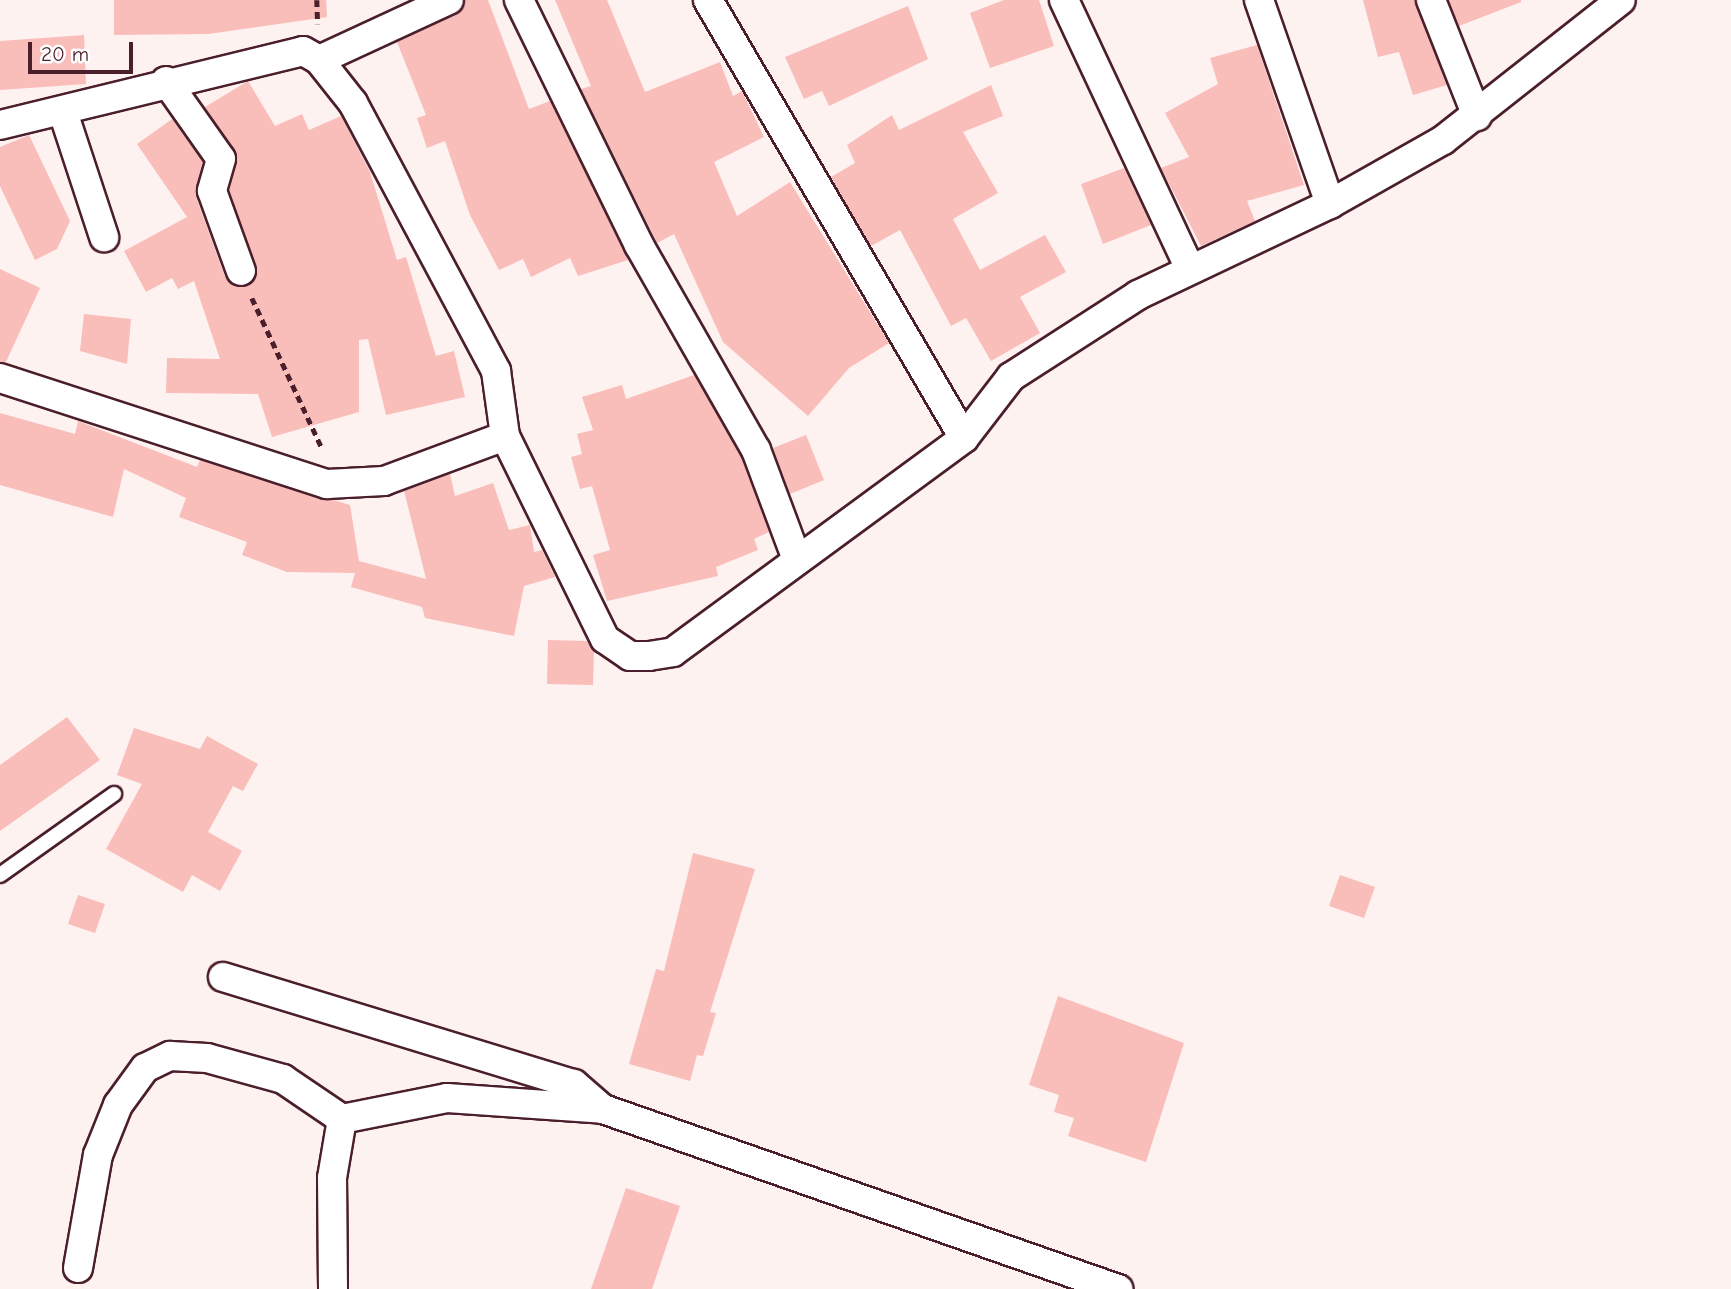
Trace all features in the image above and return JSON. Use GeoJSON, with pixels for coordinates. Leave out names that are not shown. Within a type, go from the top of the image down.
{"type":"FeatureCollection","features":[{"type":"Feature","properties":{"kind":"street"},"geometry":{"type":"LineString","coordinates":[[319,60],[449,0]]}},
{"type":"Feature","properties":{"kind":"street"},"geometry":{"type":"LineString","coordinates":[[519,0],[639,245],[756,450],[796,557]]}},
{"type":"Feature","properties":{"kind":"street"},"geometry":{"type":"LineString","coordinates":[[709,0],[964,438]]}},
{"type":"Feature","properties":{"kind":"street"},"geometry":{"type":"LineString","coordinates":[[1064,0],[1190,269]]}},
{"type":"Feature","properties":{"kind":"street"},"geometry":{"type":"LineString","coordinates":[[1259,0],[1330,204]]}},
{"type":"Feature","properties":{"kind":"street"},"geometry":{"type":"LineString","coordinates":[[1431,0],[1477,116]]}},
{"type":"Feature","properties":{"kind":"street"},"geometry":{"type":"LineString","coordinates":[[0,125],[63,112],[166,82],[303,51],[319,60],[353,103],[496,371],[505,436],[605,639],[630,656],[673,652],[796,557],[964,438],[1012,377],[1190,269],[1330,204],[1477,116],[1594,10],[1621,0]]}},
{"type":"Feature","properties":{"kind":"street"},"geometry":{"type":"LineString","coordinates":[[166,82],[221,159],[212,191],[241,271]]}},
{"type":"Feature","properties":{"kind":"street"},"geometry":{"type":"LineString","coordinates":[[63,112],[104,237]]}},
{"type":"Feature","properties":{"kind":"street"},"geometry":{"type":"LineString","coordinates":[[0,378],[327,484],[384,481],[505,436]]}},
{"type":"Feature","properties":{"kind":"street"},"geometry":{"type":"LineString","coordinates":[[223,977],[574,1084],[603,1109]]}},
{"type":"Feature","properties":{"kind":"street"},"geometry":{"type":"LineString","coordinates":[[78,1268],[98,1155],[118,1105],[145,1068],[170,1056],[207,1058],[283,1079],[342,1119],[447,1098],[603,1109],[1118,1289]]}},
{"type":"Feature","properties":{"kind":"street"},"geometry":{"type":"LineString","coordinates":[[333,1289],[331,1178],[342,1119]]}},
{"type":"Feature","properties":{"kind":"lane"},"geometry":{"type":"LineString","coordinates":[[0,875],[114,794]]}},
{"type":"Feature","properties":{"kind":"path"},"geometry":{"type":"LineString","coordinates":[[241,271],[307,408],[327,484]]}},
{"type":"Feature","properties":{"kind":"building"},"geometry":{"type":"Polygon","coordinates":[[[114,0],[326,0],[327,17],[208,34],[114,35],[114,0]]]}},
{"type":"Feature","properties":{"kind":"building"},"geometry":{"type":"Polygon","coordinates":[[[465,0],[488,0],[529,109],[550,101],[628,260],[578,276],[570,258],[531,277],[523,259],[499,270],[470,215],[445,141],[427,148],[417,118],[426,115],[397,42],[456,15],[465,0]]]}},
{"type":"Feature","properties":{"kind":"building"},"geometry":{"type":"Polygon","coordinates":[[[555,0],[607,0],[645,92],[720,62],[733,96],[742,91],[764,137],[714,162],[737,216],[790,182],[889,343],[849,368],[808,416],[723,342],[674,234],[657,243],[581,89],[591,86],[555,0]]]}},
{"type":"Feature","properties":{"kind":"building"},"geometry":{"type":"Polygon","coordinates":[[[1004,0],[1039,0],[1054,46],[990,68],[970,13],[1004,0]]]}},
{"type":"Feature","properties":{"kind":"building"},"geometry":{"type":"Polygon","coordinates":[[[1363,0],[1415,0],[1447,85],[1413,95],[1399,52],[1378,57],[1363,0]]]}},
{"type":"Feature","properties":{"kind":"building"},"geometry":{"type":"Polygon","coordinates":[[[1449,0],[1521,0],[1521,2],[1459,26],[1449,0]]]}},
{"type":"Feature","properties":{"kind":"building"},"geometry":{"type":"Polygon","coordinates":[[[908,6],[928,59],[829,106],[822,91],[804,99],[785,57],[908,6]]]}},
{"type":"Feature","properties":{"kind":"building"},"geometry":{"type":"Polygon","coordinates":[[[84,35],[86,84],[0,90],[0,41],[84,35]]]}},
{"type":"Feature","properties":{"kind":"building"},"geometry":{"type":"Polygon","coordinates":[[[1257,45],[1304,185],[1247,201],[1255,221],[1201,246],[1161,168],[1189,157],[1165,113],[1218,84],[1210,58],[1257,45]]]}},
{"type":"Feature","properties":{"kind":"building"},"geometry":{"type":"Polygon","coordinates":[[[248,81],[275,126],[302,114],[309,130],[341,116],[370,172],[397,260],[406,257],[436,356],[454,351],[465,397],[386,415],[368,339],[359,340],[359,412],[272,437],[258,394],[166,393],[167,358],[220,359],[194,281],[178,289],[172,278],[146,292],[124,251],[187,217],[137,144],[172,119],[203,162],[196,197],[225,277],[247,286],[257,273],[229,190],[237,156],[205,107],[248,81]]]}},
{"type":"Feature","properties":{"kind":"building"},"geometry":{"type":"Polygon","coordinates":[[[991,85],[1003,116],[963,132],[998,193],[953,219],[980,270],[1045,235],[1066,272],[1020,297],[1040,333],[991,361],[966,318],[951,326],[900,230],[871,246],[831,177],[855,163],[847,145],[892,115],[899,130],[991,85]]]}},
{"type":"Feature","properties":{"kind":"building"},"geometry":{"type":"Polygon","coordinates":[[[29,135],[70,221],[57,249],[35,260],[0,186],[0,147],[29,135]]]}},
{"type":"Feature","properties":{"kind":"building"},"geometry":{"type":"Polygon","coordinates":[[[1124,168],[1151,225],[1103,244],[1081,184],[1124,168]]]}},
{"type":"Feature","properties":{"kind":"building"},"geometry":{"type":"Polygon","coordinates":[[[0,269],[40,288],[6,362],[0,362],[0,269]]]}},
{"type":"Feature","properties":{"kind":"building"},"geometry":{"type":"Polygon","coordinates":[[[84,314],[131,319],[127,364],[80,351],[84,314]]]}},
{"type":"Feature","properties":{"kind":"building"},"geometry":{"type":"Polygon","coordinates":[[[694,375],[741,457],[769,532],[754,539],[758,550],[716,567],[718,576],[607,601],[593,555],[610,550],[592,486],[580,489],[571,457],[582,454],[577,434],[593,430],[582,397],[622,385],[626,399],[694,375]]]}},
{"type":"Feature","properties":{"kind":"building"},"geometry":{"type":"Polygon","coordinates":[[[0,413],[75,434],[78,421],[197,467],[200,460],[350,505],[359,561],[426,579],[404,491],[450,474],[455,496],[493,483],[509,530],[530,525],[534,552],[542,550],[555,577],[524,586],[514,636],[425,618],[422,607],[351,587],[355,573],[287,572],[242,555],[247,542],[179,517],[186,498],[124,469],[113,517],[0,485],[0,413]]]}},
{"type":"Feature","properties":{"kind":"building"},"geometry":{"type":"Polygon","coordinates":[[[806,435],[824,480],[790,494],[773,448],[806,435]]]}},
{"type":"Feature","properties":{"kind":"building"},"geometry":{"type":"Polygon","coordinates":[[[548,640],[587,641],[594,651],[593,685],[547,684],[548,640]]]}},
{"type":"Feature","properties":{"kind":"building"},"geometry":{"type":"Polygon","coordinates":[[[67,717],[100,760],[0,831],[0,765],[67,717]]]}},
{"type":"Feature","properties":{"kind":"building"},"geometry":{"type":"Polygon","coordinates":[[[134,728],[200,749],[207,736],[258,764],[243,791],[233,786],[208,832],[242,851],[220,891],[192,875],[183,892],[106,849],[142,784],[117,775],[134,728]]]}},
{"type":"Feature","properties":{"kind":"building"},"geometry":{"type":"Polygon","coordinates":[[[693,853],[755,869],[710,1012],[716,1013],[703,1056],[697,1055],[690,1081],[629,1064],[656,969],[664,971],[693,853]]]}},
{"type":"Feature","properties":{"kind":"building"},"geometry":{"type":"Polygon","coordinates":[[[1340,875],[1375,887],[1364,918],[1329,906],[1340,875]]]}},
{"type":"Feature","properties":{"kind":"building"},"geometry":{"type":"Polygon","coordinates":[[[78,895],[105,904],[95,933],[68,924],[78,895]]]}},
{"type":"Feature","properties":{"kind":"building"},"geometry":{"type":"Polygon","coordinates":[[[1058,996],[1184,1043],[1146,1162],[1068,1136],[1074,1118],[1054,1112],[1059,1095],[1029,1085],[1058,996]]]}},
{"type":"Feature","properties":{"kind":"building"},"geometry":{"type":"Polygon","coordinates":[[[626,1188],[680,1206],[652,1289],[591,1289],[626,1188]]]}}]}
